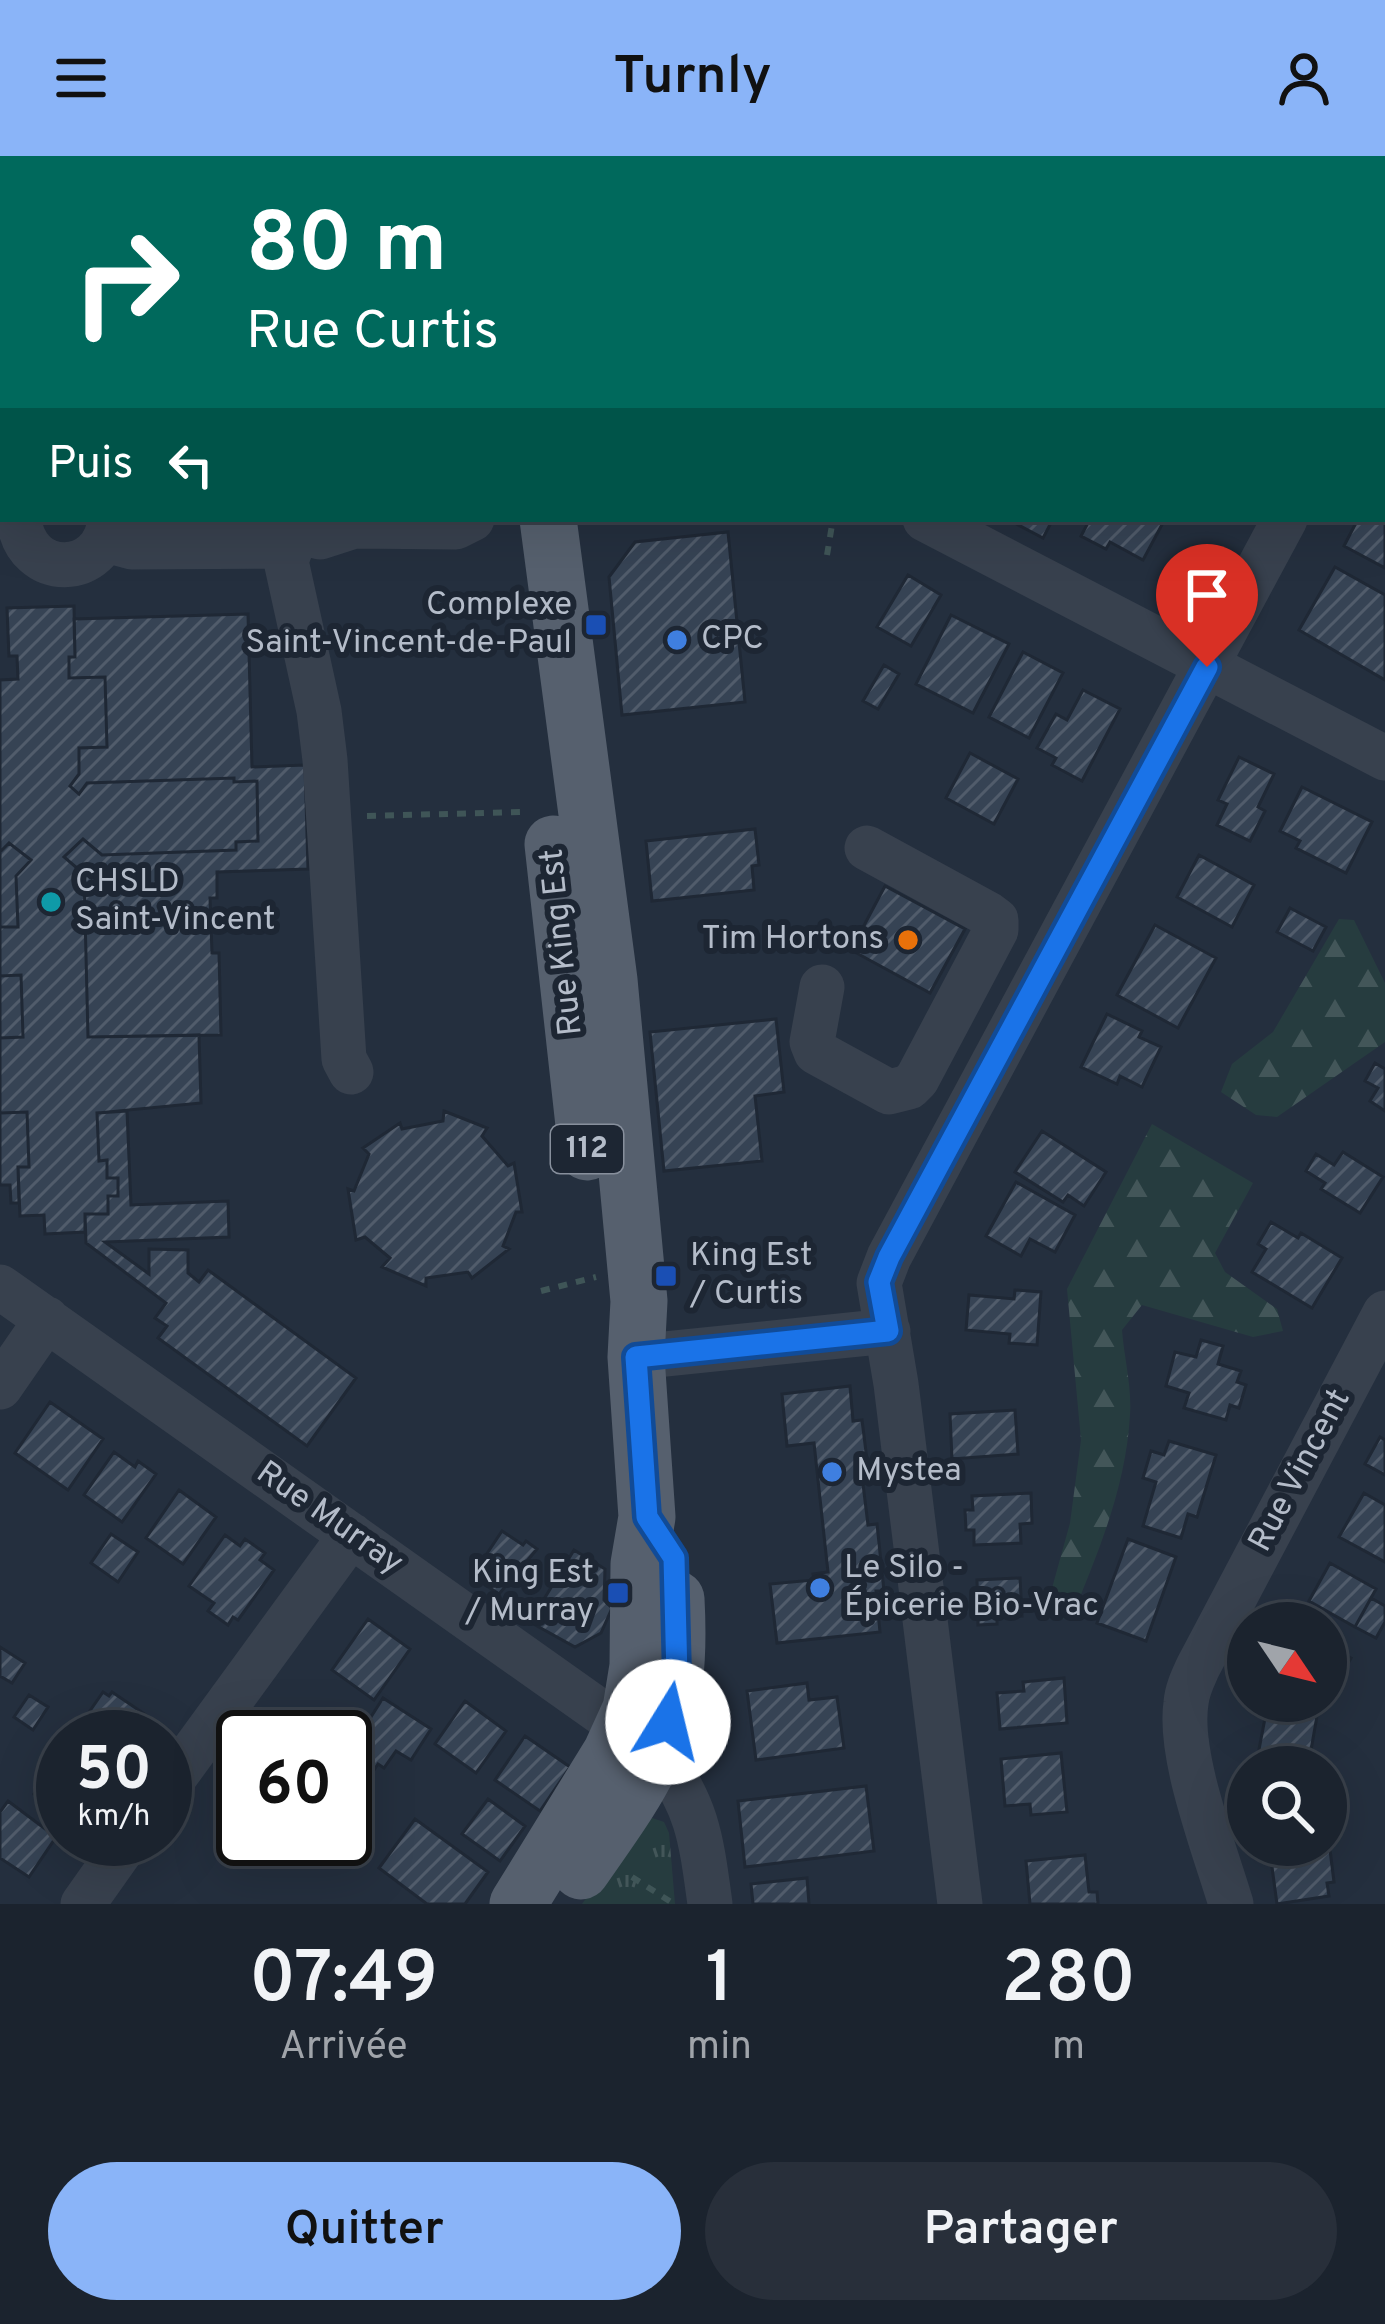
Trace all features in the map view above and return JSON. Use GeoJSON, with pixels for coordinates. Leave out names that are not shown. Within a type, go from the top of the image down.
{"type":"FeatureCollection","features":[{"type":"Feature","properties":{"kind":"main road","name":"Rue King Est"},"geometry":{"type":"LineString","coordinates":[[517,522],[607,1308],[636,1357]]}},
{"type":"Feature","properties":{"kind":"main road","name":"Rue King Est"},"geometry":{"type":"LineString","coordinates":[[548,522],[609,980],[639,1301],[636,1357],[647,1517],[638,1564],[638,1666],[631,1709],[640,1740],[628,1804],[558,1904]]}},
{"type":"Feature","properties":{"kind":"main road","name":"Rue King Est"},"geometry":{"type":"LineString","coordinates":[[518,1904],[640,1740]]}},
{"type":"Feature","properties":{"kind":"street"},"geometry":{"type":"LineString","coordinates":[[20,522],[28,546],[52,564],[83,561],[108,530],[132,547],[297,532],[320,537],[355,526],[456,527],[466,522]]}},
{"type":"Feature","properties":{"kind":"street"},"geometry":{"type":"LineString","coordinates":[[931,522],[1385,758]]}},
{"type":"Feature","properties":{"kind":"street"},"geometry":{"type":"LineString","coordinates":[[960,1904],[879,1282],[1283,522]]}},
{"type":"Feature","properties":{"kind":"street"},"geometry":{"type":"LineString","coordinates":[[297,532],[286,561],[319,711],[344,1059],[351,1072]]}},
{"type":"Feature","properties":{"kind":"street"},"geometry":{"type":"LineString","coordinates":[[822,987],[812,1042],[816,1052],[889,1093],[898,1092],[916,1079],[996,930],[996,920],[988,914],[867,848]]}},
{"type":"Feature","properties":{"kind":"street","name":"Rue Murray"},"geometry":{"type":"LineString","coordinates":[[0,1287],[640,1740]]}},
{"type":"Feature","properties":{"kind":"street","name":"Rue Vincent"},"geometry":{"type":"LineString","coordinates":[[1231,1904],[1190,1760],[1184,1728],[1186,1698],[1385,1313]]}},
{"type":"Feature","properties":{"kind":"street"},"geometry":{"type":"LineString","coordinates":[[0,1387],[47,1319]]}},
{"type":"Feature","properties":{"kind":"street"},"geometry":{"type":"LineString","coordinates":[[636,1357],[888,1331]]}},
{"type":"Feature","properties":{"kind":"street"},"geometry":{"type":"LineString","coordinates":[[192,1753],[351,1535]]}},
{"type":"Feature","properties":{"kind":"street"},"geometry":{"type":"LineString","coordinates":[[640,1740],[680,1781],[693,1812],[710,1904]]}},
{"type":"Feature","properties":{"kind":"street"},"geometry":{"type":"LineString","coordinates":[[83,1904],[110,1866]]}},
{"type":"Feature","properties":{"kind":"path"},"geometry":{"type":"LineString","coordinates":[[827,555],[832,522]]}},
{"type":"Feature","properties":{"kind":"path"},"geometry":{"type":"LineString","coordinates":[[330,817],[549,811]]}},
{"type":"Feature","properties":{"kind":"path"},"geometry":{"type":"LineString","coordinates":[[541,1291],[603,1275]]}},
{"type":"Feature","properties":{"kind":"green space"},"geometry":{"type":"Polygon","coordinates":[[[1339,919],[1354,920],[1385,983],[1385,1042],[1277,1117],[1256,1115],[1221,1092],[1232,1064],[1273,1032],[1339,919]]]}},
{"type":"Feature","properties":{"kind":"green space"},"geometry":{"type":"Polygon","coordinates":[[[1152,1124],[1253,1183],[1215,1253],[1225,1272],[1277,1309],[1283,1331],[1253,1337],[1142,1305],[1122,1330],[1130,1404],[1123,1467],[1101,1543],[1072,1616],[1055,1621],[1046,1610],[1070,1523],[1081,1440],[1067,1289],[1152,1124]]]}},
{"type":"Feature","properties":{"kind":"green space"},"geometry":{"type":"Polygon","coordinates":[[[646,1816],[664,1822],[669,1833],[675,1904],[582,1904],[646,1816]]]}},
{"type":"Feature","properties":{"kind":"building"},"geometry":{"type":"Polygon","coordinates":[[[1013,522],[1051,522],[1043,538],[1013,522]]]}},
{"type":"Feature","properties":{"kind":"building"},"geometry":{"type":"Polygon","coordinates":[[[1088,522],[1163,522],[1143,560],[1110,542],[1106,549],[1081,536],[1088,522]]]}},
{"type":"Feature","properties":{"kind":"building"},"geometry":{"type":"Polygon","coordinates":[[[1356,522],[1385,522],[1385,568],[1344,546],[1356,522]]]}},
{"type":"Feature","properties":{"kind":"building","name":"CPC"},"geometry":{"type":"Polygon","coordinates":[[[728,532],[745,702],[622,715],[609,577],[635,542],[728,532]]]}},
{"type":"Feature","properties":{"kind":"building"},"geometry":{"type":"Polygon","coordinates":[[[1335,567],[1385,595],[1385,680],[1299,630],[1335,567]]]}},
{"type":"Feature","properties":{"kind":"building"},"geometry":{"type":"Polygon","coordinates":[[[908,575],[941,595],[911,646],[877,627],[908,575]]]}},
{"type":"Feature","properties":{"kind":"building","name":"CHSLD Saint-Vincent"},"geometry":{"type":"Polygon","coordinates":[[[74,606],[75,657],[69,657],[69,678],[105,677],[107,747],[79,748],[79,774],[70,786],[79,794],[87,783],[257,781],[258,841],[236,842],[236,850],[102,855],[83,839],[64,857],[84,874],[88,1037],[199,1035],[201,1103],[97,1113],[99,1161],[107,1160],[107,1178],[118,1178],[118,1196],[108,1196],[108,1214],[85,1214],[85,1232],[45,1234],[44,1215],[20,1216],[18,1167],[29,1167],[27,1112],[0,1113],[0,1038],[23,1037],[21,975],[0,976],[0,927],[18,927],[16,876],[31,860],[9,843],[0,852],[0,680],[18,679],[17,656],[9,656],[7,608],[74,606]]]}},
{"type":"Feature","properties":{"kind":"building"},"geometry":{"type":"Polygon","coordinates":[[[248,614],[252,767],[305,765],[308,869],[217,872],[217,898],[210,898],[212,953],[219,953],[221,1035],[88,1037],[84,874],[64,857],[83,839],[102,855],[236,850],[236,842],[258,841],[257,781],[87,783],[79,794],[70,786],[79,774],[79,748],[107,747],[105,677],[69,678],[69,657],[75,657],[74,619],[248,614]]]}},
{"type":"Feature","properties":{"kind":"building"},"geometry":{"type":"Polygon","coordinates":[[[951,615],[1009,644],[973,713],[916,684],[951,615]]]}},
{"type":"Feature","properties":{"kind":"building"},"geometry":{"type":"Polygon","coordinates":[[[1023,652],[1063,673],[1029,738],[989,717],[1023,652]]]}},
{"type":"Feature","properties":{"kind":"building"},"geometry":{"type":"Polygon","coordinates":[[[884,665],[899,674],[878,709],[863,701],[884,665]]]}},
{"type":"Feature","properties":{"kind":"building"},"geometry":{"type":"Polygon","coordinates":[[[1083,690],[1120,709],[1082,781],[1052,765],[1056,758],[1037,748],[1056,714],[1067,720],[1083,690]]]}},
{"type":"Feature","properties":{"kind":"building"},"geometry":{"type":"Polygon","coordinates":[[[970,753],[1018,779],[994,824],[946,798],[970,753]]]}},
{"type":"Feature","properties":{"kind":"building"},"geometry":{"type":"Polygon","coordinates":[[[1239,757],[1274,774],[1258,807],[1265,811],[1250,841],[1217,825],[1227,804],[1218,800],[1239,757]]]}},
{"type":"Feature","properties":{"kind":"building"},"geometry":{"type":"Polygon","coordinates":[[[1302,787],[1372,822],[1346,873],[1296,848],[1300,841],[1280,831],[1302,787]]]}},
{"type":"Feature","properties":{"kind":"building"},"geometry":{"type":"Polygon","coordinates":[[[755,829],[759,865],[752,866],[754,890],[652,901],[646,841],[755,829]]]}},
{"type":"Feature","properties":{"kind":"building"},"geometry":{"type":"Polygon","coordinates":[[[9,843],[31,860],[16,876],[18,927],[0,927],[0,852],[9,843]]]}},
{"type":"Feature","properties":{"kind":"building"},"geometry":{"type":"Polygon","coordinates":[[[1199,855],[1254,885],[1232,927],[1177,897],[1199,855]]]}},
{"type":"Feature","properties":{"kind":"building","name":"Tim Hortons"},"geometry":{"type":"Polygon","coordinates":[[[885,886],[965,929],[930,993],[851,950],[885,886]]]}},
{"type":"Feature","properties":{"kind":"building"},"geometry":{"type":"Polygon","coordinates":[[[1290,908],[1326,927],[1313,951],[1277,932],[1290,908]]]}},
{"type":"Feature","properties":{"kind":"building"},"geometry":{"type":"Polygon","coordinates":[[[1155,925],[1216,958],[1178,1028],[1117,995],[1155,925]]]}},
{"type":"Feature","properties":{"kind":"building"},"geometry":{"type":"Polygon","coordinates":[[[21,975],[23,1037],[0,1038],[0,976],[21,975]]]}},
{"type":"Feature","properties":{"kind":"building"},"geometry":{"type":"Polygon","coordinates":[[[1107,1014],[1142,1031],[1139,1037],[1161,1047],[1142,1087],[1120,1076],[1117,1084],[1081,1067],[1107,1014]]]}},
{"type":"Feature","properties":{"kind":"building"},"geometry":{"type":"Polygon","coordinates":[[[776,1019],[784,1092],[755,1096],[762,1161],[664,1171],[650,1032],[776,1019]]]}},
{"type":"Feature","properties":{"kind":"building"},"geometry":{"type":"Polygon","coordinates":[[[1375,1063],[1385,1069],[1385,1111],[1370,1101],[1378,1088],[1365,1081],[1375,1063]]]}},
{"type":"Feature","properties":{"kind":"building"},"geometry":{"type":"Polygon","coordinates":[[[127,1111],[131,1205],[228,1201],[229,1237],[105,1242],[149,1274],[149,1249],[188,1250],[188,1273],[199,1282],[208,1270],[356,1378],[307,1446],[158,1338],[167,1326],[155,1318],[166,1303],[86,1243],[85,1214],[108,1214],[108,1196],[118,1196],[118,1178],[107,1178],[107,1160],[99,1161],[97,1113],[127,1111]]]}},
{"type":"Feature","properties":{"kind":"building"},"geometry":{"type":"Polygon","coordinates":[[[444,1111],[487,1128],[482,1136],[508,1166],[514,1163],[522,1212],[516,1212],[503,1246],[509,1249],[472,1278],[468,1272],[426,1278],[426,1286],[382,1267],[390,1258],[365,1237],[356,1240],[348,1189],[354,1191],[369,1154],[363,1148],[400,1123],[402,1129],[443,1121],[444,1111]]]}},
{"type":"Feature","properties":{"kind":"building"},"geometry":{"type":"Polygon","coordinates":[[[27,1112],[29,1167],[18,1167],[19,1203],[11,1203],[10,1185],[0,1185],[0,1113],[27,1112]]]}},
{"type":"Feature","properties":{"kind":"building"},"geometry":{"type":"Polygon","coordinates":[[[1042,1131],[1106,1172],[1084,1206],[1068,1195],[1063,1202],[1015,1172],[1042,1131]]]}},
{"type":"Feature","properties":{"kind":"building"},"geometry":{"type":"Polygon","coordinates":[[[1343,1152],[1383,1177],[1360,1213],[1321,1189],[1325,1183],[1306,1171],[1316,1154],[1334,1165],[1343,1152]]]}},
{"type":"Feature","properties":{"kind":"building"},"geometry":{"type":"Polygon","coordinates":[[[1016,1182],[1075,1215],[1055,1252],[1030,1239],[1021,1256],[986,1236],[1016,1182]]]}},
{"type":"Feature","properties":{"kind":"building"},"geometry":{"type":"Polygon","coordinates":[[[1271,1222],[1298,1238],[1301,1233],[1342,1258],[1312,1308],[1252,1272],[1266,1249],[1258,1244],[1271,1222]]]}},
{"type":"Feature","properties":{"kind":"building"},"geometry":{"type":"Polygon","coordinates":[[[1015,1290],[1041,1292],[1037,1345],[1009,1343],[1010,1334],[966,1330],[969,1295],[1014,1299],[1015,1290]]]}},
{"type":"Feature","properties":{"kind":"building"},"geometry":{"type":"Polygon","coordinates":[[[1201,1340],[1223,1346],[1218,1364],[1241,1371],[1237,1382],[1246,1385],[1239,1408],[1230,1405],[1226,1420],[1184,1408],[1189,1393],[1166,1386],[1175,1352],[1196,1357],[1201,1340]]]}},
{"type":"Feature","properties":{"kind":"building"},"geometry":{"type":"Polygon","coordinates":[[[850,1386],[853,1421],[862,1420],[869,1476],[862,1476],[868,1525],[877,1524],[884,1591],[876,1591],[880,1632],[777,1643],[770,1584],[814,1580],[813,1574],[828,1572],[814,1443],[787,1446],[782,1394],[850,1386]]]}},
{"type":"Feature","properties":{"kind":"building"},"geometry":{"type":"Polygon","coordinates":[[[50,1402],[103,1439],[68,1490],[15,1453],[50,1402]]]}},
{"type":"Feature","properties":{"kind":"building"},"geometry":{"type":"Polygon","coordinates":[[[1015,1410],[1018,1454],[952,1459],[950,1414],[1015,1410]]]}},
{"type":"Feature","properties":{"kind":"building"},"geometry":{"type":"Polygon","coordinates":[[[1380,1437],[1385,1440],[1385,1475],[1365,1464],[1380,1437]]]}},
{"type":"Feature","properties":{"kind":"building"},"geometry":{"type":"Polygon","coordinates":[[[1169,1441],[1216,1455],[1197,1517],[1188,1514],[1181,1538],[1143,1526],[1156,1482],[1143,1478],[1151,1451],[1164,1455],[1169,1441]]]}},
{"type":"Feature","properties":{"kind":"building"},"geometry":{"type":"Polygon","coordinates":[[[114,1452],[156,1474],[122,1522],[84,1495],[114,1452]]]}},
{"type":"Feature","properties":{"kind":"building"},"geometry":{"type":"Polygon","coordinates":[[[179,1490],[216,1517],[183,1564],[146,1538],[179,1490]]]}},
{"type":"Feature","properties":{"kind":"building"},"geometry":{"type":"Polygon","coordinates":[[[1031,1493],[1032,1523],[1020,1524],[1021,1543],[974,1545],[974,1530],[966,1530],[965,1510],[973,1510],[972,1496],[1031,1493]]]}},
{"type":"Feature","properties":{"kind":"building"},"geometry":{"type":"Polygon","coordinates":[[[1364,1493],[1385,1505],[1385,1562],[1339,1537],[1364,1493]]]}},
{"type":"Feature","properties":{"kind":"building"},"geometry":{"type":"Polygon","coordinates":[[[502,1531],[537,1549],[499,1594],[472,1576],[502,1531]]]}},
{"type":"Feature","properties":{"kind":"building"},"geometry":{"type":"Polygon","coordinates":[[[111,1534],[138,1552],[118,1582],[91,1563],[111,1534]]]}},
{"type":"Feature","properties":{"kind":"building"},"geometry":{"type":"Polygon","coordinates":[[[225,1535],[240,1546],[245,1539],[265,1553],[260,1560],[274,1570],[238,1620],[233,1617],[228,1625],[208,1611],[214,1603],[189,1586],[225,1535]]]}},
{"type":"Feature","properties":{"kind":"building"},"geometry":{"type":"Polygon","coordinates":[[[1128,1539],[1176,1557],[1146,1641],[1097,1623],[1128,1539]]]}},
{"type":"Feature","properties":{"kind":"building"},"geometry":{"type":"Polygon","coordinates":[[[574,1550],[605,1569],[604,1600],[612,1608],[601,1633],[575,1647],[530,1622],[574,1550]]]}},
{"type":"Feature","properties":{"kind":"building"},"geometry":{"type":"Polygon","coordinates":[[[1330,1563],[1376,1589],[1355,1627],[1347,1622],[1347,1602],[1309,1601],[1330,1563]]]}},
{"type":"Feature","properties":{"kind":"building"},"geometry":{"type":"Polygon","coordinates":[[[1020,1578],[1022,1616],[997,1617],[997,1624],[978,1625],[977,1580],[1020,1578]]]}},
{"type":"Feature","properties":{"kind":"building"},"geometry":{"type":"Polygon","coordinates":[[[1371,1598],[1385,1606],[1385,1622],[1376,1638],[1355,1627],[1371,1598]]]}},
{"type":"Feature","properties":{"kind":"building"},"geometry":{"type":"Polygon","coordinates":[[[368,1619],[410,1649],[374,1700],[332,1670],[368,1619]]]}},
{"type":"Feature","properties":{"kind":"building"},"geometry":{"type":"Polygon","coordinates":[[[0,1647],[25,1663],[12,1683],[0,1676],[0,1647]]]}},
{"type":"Feature","properties":{"kind":"building"},"geometry":{"type":"Polygon","coordinates":[[[1064,1678],[1067,1723],[1000,1729],[997,1693],[1024,1691],[1023,1682],[1064,1678]]]}},
{"type":"Feature","properties":{"kind":"building"},"geometry":{"type":"Polygon","coordinates":[[[807,1683],[809,1700],[837,1697],[844,1748],[756,1760],[747,1691],[807,1683]]]}},
{"type":"Feature","properties":{"kind":"building"},"geometry":{"type":"Polygon","coordinates":[[[103,1692],[109,1696],[112,1692],[139,1710],[91,1710],[103,1692]]]}},
{"type":"Feature","properties":{"kind":"building"},"geometry":{"type":"Polygon","coordinates":[[[29,1695],[48,1707],[36,1710],[33,1730],[14,1717],[29,1695]]]}},
{"type":"Feature","properties":{"kind":"building"},"geometry":{"type":"Polygon","coordinates":[[[383,1698],[431,1729],[411,1760],[396,1751],[384,1768],[378,1764],[372,1773],[372,1715],[383,1698]]]}},
{"type":"Feature","properties":{"kind":"building"},"geometry":{"type":"Polygon","coordinates":[[[465,1701],[506,1731],[476,1773],[435,1744],[465,1701]]]}},
{"type":"Feature","properties":{"kind":"building"},"geometry":{"type":"Polygon","coordinates":[[[1264,1722],[1316,1722],[1312,1746],[1260,1746],[1264,1722]]]}},
{"type":"Feature","properties":{"kind":"building"},"geometry":{"type":"Polygon","coordinates":[[[525,1736],[570,1767],[540,1811],[495,1780],[525,1736]]]}},
{"type":"Feature","properties":{"kind":"building"},"geometry":{"type":"Polygon","coordinates":[[[1061,1753],[1067,1812],[1031,1815],[1030,1804],[1005,1806],[1001,1759],[1061,1753]]]}},
{"type":"Feature","properties":{"kind":"building"},"geometry":{"type":"Polygon","coordinates":[[[866,1786],[874,1851],[745,1867],[738,1801],[866,1786]]]}},
{"type":"Feature","properties":{"kind":"building"},"geometry":{"type":"Polygon","coordinates":[[[488,1799],[525,1826],[500,1861],[462,1834],[488,1799]]]}},
{"type":"Feature","properties":{"kind":"building"},"geometry":{"type":"Polygon","coordinates":[[[8,1801],[36,1822],[36,1866],[29,1877],[0,1858],[0,1812],[8,1801]]]}},
{"type":"Feature","properties":{"kind":"building"},"geometry":{"type":"Polygon","coordinates":[[[415,1819],[488,1872],[465,1904],[427,1904],[379,1868],[415,1819]]]}},
{"type":"Feature","properties":{"kind":"building"},"geometry":{"type":"Polygon","coordinates":[[[1085,1855],[1089,1892],[1097,1892],[1098,1904],[1030,1904],[1026,1861],[1085,1855]]]}},
{"type":"Feature","properties":{"kind":"building"},"geometry":{"type":"Polygon","coordinates":[[[1272,1866],[1332,1866],[1329,1896],[1277,1904],[1272,1866]]]}},
{"type":"Feature","properties":{"kind":"building"},"geometry":{"type":"Polygon","coordinates":[[[807,1878],[809,1904],[753,1904],[751,1884],[807,1878]]]}},
{"type":"Feature","properties":{"kind":"place","name":"Complexe Saint-Vincent-de-Paul"},"geometry":{"type":"Point","coordinates":[596,625]}},
{"type":"Feature","properties":{"kind":"place","name":"CPC"},"geometry":{"type":"Point","coordinates":[677,640]}},
{"type":"Feature","properties":{"kind":"place","name":"CHSLD Saint-Vincent"},"geometry":{"type":"Point","coordinates":[51,902]}},
{"type":"Feature","properties":{"kind":"place","name":"Tim Hortons"},"geometry":{"type":"Point","coordinates":[908,940]}},
{"type":"Feature","properties":{"kind":"place","name":"King Est / Curtis"},"geometry":{"type":"Point","coordinates":[666,1276]}},
{"type":"Feature","properties":{"kind":"place","name":"Mystea"},"geometry":{"type":"Point","coordinates":[832,1472]}},
{"type":"Feature","properties":{"kind":"place","name":"Le Silo - Épicerie Bio-Vrac"},"geometry":{"type":"Point","coordinates":[820,1588]}},
{"type":"Feature","properties":{"kind":"place","name":"King Est / Murray"},"geometry":{"type":"Point","coordinates":[618,1593]}},
{"type":"Feature","properties":{"kind":"route"},"geometry":{"type":"LineString","coordinates":[[668,1722],[677,1677],[674,1558],[647,1517],[636,1357],[888,1331],[879,1282],[889,1257],[1207,667]]}}]}
